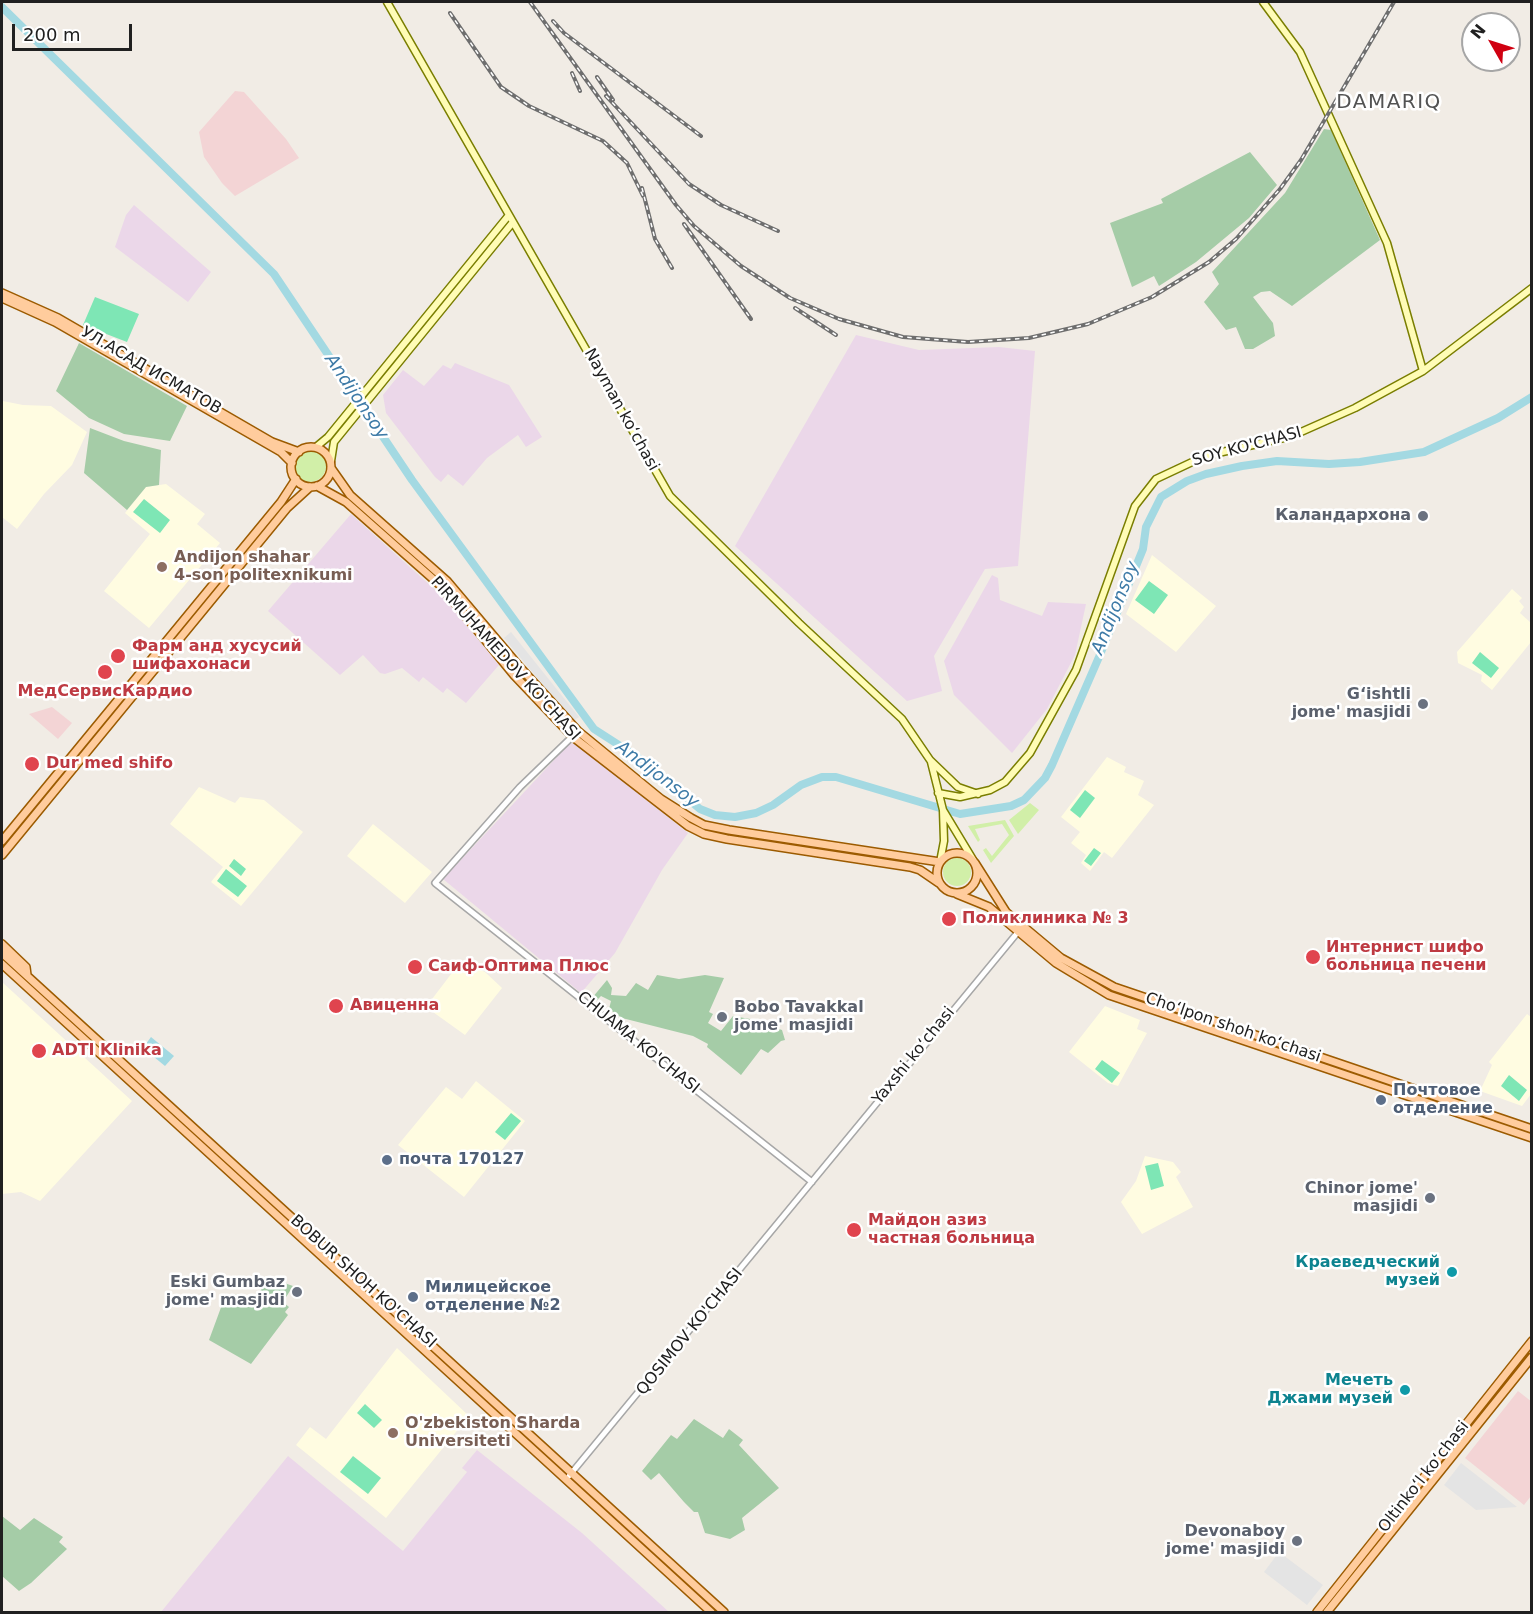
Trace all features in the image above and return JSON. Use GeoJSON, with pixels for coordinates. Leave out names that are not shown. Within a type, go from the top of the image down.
{"type":"FeatureCollection","features":[{"type":"Feature","properties":{"kind":"main road","name":"Nayman koʻchasi"},"geometry":{"type":"LineString","coordinates":[[387,2],[670,496],[804,628],[902,719],[930,760]]}},
{"type":"Feature","properties":{"kind":"main road"},"geometry":{"type":"LineString","coordinates":[[1263,2],[1300,51],[1327,115],[1387,243],[1423,371]]}},
{"type":"Feature","properties":{"kind":"main road"},"geometry":{"type":"LineString","coordinates":[[2,855],[287,508],[314,486],[327,479],[334,442],[352,414],[511,218]]}},
{"type":"Feature","properties":{"kind":"main road","name":"SOY KO'CHASI"},"geometry":{"type":"LineString","coordinates":[[938,793],[953,798],[978,794],[1000,786],[1010,778],[1030,753],[1055,713],[1076,670],[1131,515],[1150,485],[1179,466],[1205,456],[1292,436],[1322,425],[1423,371],[1532,288]]}},
{"type":"Feature","properties":{"kind":"main road","name":"УЛ.АСАД ИСМАТОВ"},"geometry":{"type":"LineString","coordinates":[[2,293],[58,318],[233,421],[281,452],[292,463]]}},
{"type":"Feature","properties":{"kind":"main road","name":"УЛ.АСАД ИСМАТОВ"},"geometry":{"type":"LineString","coordinates":[[2,298],[55,322],[272,442],[298,452]]}},
{"type":"Feature","properties":{"kind":"main road"},"geometry":{"type":"LineString","coordinates":[[2,841],[281,502],[296,479],[292,463],[298,452],[323,443],[352,414]]}},
{"type":"Feature","properties":{"kind":"main road"},"geometry":{"type":"LineString","coordinates":[[316,447],[325,452],[331,465]]}},
{"type":"Feature","properties":{"kind":"main road","name":"PIRMUHAMEDOV KO'CHASI"},"geometry":{"type":"LineString","coordinates":[[331,465],[350,495],[447,581],[578,731],[661,799],[704,825],[940,862]]}},
{"type":"Feature","properties":{"kind":"main road"},"geometry":{"type":"LineString","coordinates":[[296,479],[314,486]]}},
{"type":"Feature","properties":{"kind":"main road","name":"PIRMUHAMEDOV KO'CHASI"},"geometry":{"type":"LineString","coordinates":[[314,486],[346,502],[441,586],[514,675],[573,737],[658,805],[704,834],[910,867],[920,870],[939,883]]}},
{"type":"Feature","properties":{"kind":"main road"},"geometry":{"type":"LineString","coordinates":[[930,760],[943,810],[944,841],[937,872],[939,883],[947,891],[957,894],[964,892],[974,884],[977,870],[943,810]]}},
{"type":"Feature","properties":{"kind":"main road"},"geometry":{"type":"LineString","coordinates":[[930,760],[958,787],[978,794]]}},
{"type":"Feature","properties":{"kind":"main road"},"geometry":{"type":"LineString","coordinates":[[940,862],[945,857],[958,853],[975,863]]}},
{"type":"Feature","properties":{"kind":"main road","name":"Choʻlpon shoh koʻchasi"},"geometry":{"type":"LineString","coordinates":[[975,863],[1006,912],[1052,951],[1080,970],[1114,987],[1532,1129]]}},
{"type":"Feature","properties":{"kind":"main road","name":"Choʻlpon shoh koʻchasi"},"geometry":{"type":"LineString","coordinates":[[957,894],[989,907],[1065,970],[1109,995],[1532,1138]]}},
{"type":"Feature","properties":{"kind":"main road"},"geometry":{"type":"LineString","coordinates":[[2,944],[26,967],[27,975]]}},
{"type":"Feature","properties":{"kind":"main road","name":"BOBUR SHOH KO'CHASI"},"geometry":{"type":"LineString","coordinates":[[2,953],[237,1166],[711,1612]]}},
{"type":"Feature","properties":{"kind":"main road","name":"BOBUR SHOH KO'CHASI"},"geometry":{"type":"LineString","coordinates":[[2,964],[569,1477],[724,1612]]}},
{"type":"Feature","properties":{"kind":"main road"},"geometry":{"type":"LineString","coordinates":[[1237,1039],[1240,1031]]}},
{"type":"Feature","properties":{"kind":"main road"},"geometry":{"type":"LineString","coordinates":[[197,1142],[203,1135]]}},
{"type":"Feature","properties":{"kind":"main road"},"geometry":{"type":"LineString","coordinates":[[231,1173],[237,1166]]}},
{"type":"Feature","properties":{"kind":"main road","name":"Oltinkoʻl koʻchasi"},"geometry":{"type":"LineString","coordinates":[[1317,1612],[1532,1341]]}},
{"type":"Feature","properties":{"kind":"main road","name":"Oltinkoʻl koʻchasi"},"geometry":{"type":"LineString","coordinates":[[1327,1612],[1532,1357]]}},
{"type":"Feature","properties":{"kind":"main road"},"geometry":{"type":"LineString","coordinates":[[1385,1526],[1392,1531]]}},
{"type":"Feature","properties":{"kind":"street"},"geometry":{"type":"LineString","coordinates":[[573,737],[578,731]]}},
{"type":"Feature","properties":{"kind":"street","name":"CHUAMA KO'CHASI"},"geometry":{"type":"LineString","coordinates":[[573,737],[520,787],[435,883],[812,1182]]}},
{"type":"Feature","properties":{"kind":"street","name":"Yaxshi koʻchasi"},"geometry":{"type":"LineString","coordinates":[[812,1182],[1018,932]]}},
{"type":"Feature","properties":{"kind":"street","name":"QOSIMOV KO'CHASI"},"geometry":{"type":"LineString","coordinates":[[569,1477],[812,1182]]}},
{"type":"Feature","properties":{"kind":"shaded area"},"geometry":{"type":"Polygon","coordinates":[[[235,91],[244,92],[286,139],[299,158],[235,196],[222,183],[204,157],[199,132],[235,91]]]}},
{"type":"Feature","properties":{"kind":"shaded area"},"geometry":{"type":"Polygon","coordinates":[[[134,205],[211,272],[188,302],[115,247],[126,215],[134,205]]]}},
{"type":"Feature","properties":{"kind":"shaded area"},"geometry":{"type":"Polygon","coordinates":[[[856,335],[919,350],[999,347],[1035,351],[1018,566],[985,569],[934,656],[942,691],[907,701],[735,546],[856,335]]]}},
{"type":"Feature","properties":{"kind":"shaded area"},"geometry":{"type":"Polygon","coordinates":[[[455,363],[509,385],[542,437],[526,447],[518,435],[487,458],[463,486],[448,474],[441,482],[435,477],[386,413],[383,395],[403,370],[424,386],[443,365],[451,369],[455,363]]]}},
{"type":"Feature","properties":{"kind":"shaded area"},"geometry":{"type":"Polygon","coordinates":[[[3,401],[23,405],[51,406],[87,432],[72,465],[44,494],[17,529],[2,517],[3,401]]]}},
{"type":"Feature","properties":{"kind":"shaded area","name":"Andijon shahar 4-son politexnikumi"},"geometry":{"type":"Polygon","coordinates":[[[166,484],[205,514],[197,524],[220,543],[149,628],[104,591],[150,534],[125,513],[146,487],[166,484]]]}},
{"type":"Feature","properties":{"kind":"shaded area"},"geometry":{"type":"Polygon","coordinates":[[[351,514],[442,596],[499,665],[466,703],[447,688],[443,693],[423,677],[419,682],[402,668],[385,674],[380,673],[363,655],[340,675],[268,611],[351,514]]]}},
{"type":"Feature","properties":{"kind":"shaded area"},"geometry":{"type":"Polygon","coordinates":[[[1152,555],[1216,606],[1176,652],[1126,614],[1152,555]]]}},
{"type":"Feature","properties":{"kind":"shaded area"},"geometry":{"type":"Polygon","coordinates":[[[992,575],[998,578],[1000,600],[1042,616],[1048,602],[1086,604],[1075,655],[1047,709],[1012,753],[954,695],[944,661],[992,575]]]}},
{"type":"Feature","properties":{"kind":"shaded area"},"geometry":{"type":"Polygon","coordinates":[[[1512,589],[1522,598],[1519,601],[1524,607],[1520,613],[1531,623],[1531,642],[1492,690],[1481,681],[1482,675],[1458,663],[1457,652],[1512,589]]]}},
{"type":"Feature","properties":{"kind":"shaded area"},"geometry":{"type":"Polygon","coordinates":[[[511,632],[579,717],[573,721],[504,638],[511,632]]]}},
{"type":"Feature","properties":{"kind":"shaded area"},"geometry":{"type":"Polygon","coordinates":[[[52,707],[72,723],[58,739],[29,714],[52,707]]]}},
{"type":"Feature","properties":{"kind":"shaded area"},"geometry":{"type":"Polygon","coordinates":[[[570,743],[576,744],[688,833],[662,870],[615,953],[581,993],[443,879],[570,743]]]}},
{"type":"Feature","properties":{"kind":"shaded area"},"geometry":{"type":"Polygon","coordinates":[[[1107,757],[1126,767],[1124,772],[1144,781],[1138,795],[1154,805],[1112,858],[1104,852],[1090,871],[1081,863],[1086,855],[1071,843],[1080,832],[1061,817],[1107,757]]]}},
{"type":"Feature","properties":{"kind":"shaded area"},"geometry":{"type":"Polygon","coordinates":[[[199,787],[235,803],[240,797],[264,800],[303,832],[241,906],[211,882],[223,867],[170,824],[199,787]]]}},
{"type":"Feature","properties":{"kind":"shaded area"},"geometry":{"type":"Polygon","coordinates":[[[373,824],[432,872],[405,903],[347,856],[373,824]]]}},
{"type":"Feature","properties":{"kind":"shaded area"},"geometry":{"type":"Polygon","coordinates":[[[461,961],[485,972],[502,988],[465,1035],[426,1007],[461,961]]]}},
{"type":"Feature","properties":{"kind":"shaded area","name":"ADTI Klinika"},"geometry":{"type":"Polygon","coordinates":[[[2,982],[132,1101],[40,1201],[21,1192],[2,1194],[2,982]]]}},
{"type":"Feature","properties":{"kind":"shaded area"},"geometry":{"type":"Polygon","coordinates":[[[1105,1006],[1140,1020],[1137,1029],[1147,1033],[1118,1086],[1108,1083],[1069,1052],[1105,1006]]]}},
{"type":"Feature","properties":{"kind":"shaded area"},"geometry":{"type":"Polygon","coordinates":[[[1527,1014],[1531,1017],[1531,1094],[1522,1106],[1480,1091],[1492,1065],[1489,1062],[1527,1014]]]}},
{"type":"Feature","properties":{"kind":"shaded area"},"geometry":{"type":"Polygon","coordinates":[[[476,1081],[525,1121],[464,1197],[398,1145],[446,1087],[462,1099],[476,1081]]]}},
{"type":"Feature","properties":{"kind":"shaded area"},"geometry":{"type":"Polygon","coordinates":[[[1145,1156],[1173,1162],[1181,1172],[1176,1177],[1193,1207],[1142,1234],[1121,1202],[1136,1181],[1145,1156]]]}},
{"type":"Feature","properties":{"kind":"shaded area","name":"O'zbekiston Sharda Universiteti"},"geometry":{"type":"Polygon","coordinates":[[[397,1348],[469,1416],[386,1518],[296,1445],[310,1427],[326,1439],[397,1348]]]}},
{"type":"Feature","properties":{"kind":"shaded area"},"geometry":{"type":"Polygon","coordinates":[[[1518,1391],[1532,1402],[1531,1496],[1524,1505],[1465,1458],[1518,1391]]]}},
{"type":"Feature","properties":{"kind":"shaded area"},"geometry":{"type":"Polygon","coordinates":[[[477,1450],[582,1533],[669,1612],[161,1612],[288,1456],[403,1551],[467,1472],[462,1468],[477,1450]]]}},
{"type":"Feature","properties":{"kind":"shaded area"},"geometry":{"type":"Polygon","coordinates":[[[1461,1463],[1517,1507],[1476,1510],[1444,1485],[1461,1463]]]}},
{"type":"Feature","properties":{"kind":"shaded area"},"geometry":{"type":"Polygon","coordinates":[[[1279,1552],[1323,1585],[1307,1605],[1264,1572],[1279,1552]]]}},
{"type":"Feature","properties":{"kind":"green space"},"geometry":{"type":"Polygon","coordinates":[[[1324,129],[1331,130],[1380,240],[1292,306],[1270,291],[1261,292],[1253,297],[1273,323],[1275,336],[1253,349],[1245,349],[1236,327],[1226,330],[1204,302],[1219,284],[1212,272],[1285,193],[1324,129]]]}},
{"type":"Feature","properties":{"kind":"green space"},"geometry":{"type":"Polygon","coordinates":[[[1250,152],[1277,185],[1249,218],[1196,262],[1159,286],[1154,276],[1132,287],[1110,223],[1163,203],[1161,199],[1250,152]]]}},
{"type":"Feature","properties":{"kind":"green space"},"geometry":{"type":"Polygon","coordinates":[[[95,297],[139,314],[127,342],[83,325],[95,297]]]}},
{"type":"Feature","properties":{"kind":"green space"},"geometry":{"type":"Polygon","coordinates":[[[79,343],[187,406],[170,441],[124,434],[89,418],[56,391],[79,343]]]}},
{"type":"Feature","properties":{"kind":"green space"},"geometry":{"type":"Polygon","coordinates":[[[90,428],[124,441],[161,450],[159,485],[146,487],[127,510],[84,473],[90,428]]]}},
{"type":"Feature","properties":{"kind":"green space"},"geometry":{"type":"Polygon","coordinates":[[[310,450],[321,455],[326,466],[321,477],[310,482],[299,477],[294,466],[299,455],[310,450]]]}},
{"type":"Feature","properties":{"kind":"green space"},"geometry":{"type":"Polygon","coordinates":[[[144,499],[170,520],[160,533],[133,512],[144,499]]]}},
{"type":"Feature","properties":{"kind":"green space"},"geometry":{"type":"Polygon","coordinates":[[[1149,581],[1168,595],[1154,614],[1135,600],[1149,581]]]}},
{"type":"Feature","properties":{"kind":"green space"},"geometry":{"type":"Polygon","coordinates":[[[1480,652],[1499,668],[1491,678],[1472,663],[1480,652]]]}},
{"type":"Feature","properties":{"kind":"green space"},"geometry":{"type":"Polygon","coordinates":[[[1085,790],[1095,798],[1080,818],[1070,810],[1085,790]]]}},
{"type":"Feature","properties":{"kind":"green space"},"geometry":{"type":"Polygon","coordinates":[[[1030,803],[1039,810],[1018,834],[1009,820],[1030,803]]]}},
{"type":"Feature","properties":{"kind":"green space"},"geometry":{"type":"Polygon","coordinates":[[[1005,820],[1014,836],[991,863],[983,850],[986,848],[992,856],[1009,835],[1002,824],[975,829],[980,840],[978,842],[968,826],[1005,820]]]}},
{"type":"Feature","properties":{"kind":"green space"},"geometry":{"type":"Polygon","coordinates":[[[1094,848],[1101,853],[1091,866],[1084,861],[1094,848]]]}},
{"type":"Feature","properties":{"kind":"green space"},"geometry":{"type":"Polygon","coordinates":[[[957,858],[967,862],[971,872],[967,882],[957,886],[947,882],[943,872],[947,862],[957,858]]]}},
{"type":"Feature","properties":{"kind":"green space"},"geometry":{"type":"Polygon","coordinates":[[[234,859],[246,869],[241,876],[229,866],[234,859]]]}},
{"type":"Feature","properties":{"kind":"green space"},"geometry":{"type":"Polygon","coordinates":[[[226,869],[247,886],[238,897],[217,881],[226,869]]]}},
{"type":"Feature","properties":{"kind":"green space"},"geometry":{"type":"Polygon","coordinates":[[[657,975],[679,979],[705,975],[724,978],[709,1012],[713,1014],[708,1023],[721,1031],[733,1016],[750,1019],[782,1030],[785,1040],[768,1053],[761,1049],[741,1075],[707,1047],[708,1044],[693,1036],[622,1018],[609,1009],[611,1001],[601,996],[596,1001],[592,998],[607,980],[612,988],[611,995],[626,996],[636,983],[648,990],[657,975]]]}},
{"type":"Feature","properties":{"kind":"green space"},"geometry":{"type":"Polygon","coordinates":[[[1102,1060],[1120,1073],[1112,1083],[1095,1069],[1102,1060]]]}},
{"type":"Feature","properties":{"kind":"green space"},"geometry":{"type":"Polygon","coordinates":[[[1509,1075],[1527,1090],[1519,1101],[1501,1086],[1509,1075]]]}},
{"type":"Feature","properties":{"kind":"green space"},"geometry":{"type":"Polygon","coordinates":[[[511,1113],[521,1121],[505,1140],[495,1132],[511,1113]]]}},
{"type":"Feature","properties":{"kind":"green space"},"geometry":{"type":"Polygon","coordinates":[[[1158,1163],[1164,1186],[1151,1190],[1145,1166],[1158,1163]]]}},
{"type":"Feature","properties":{"kind":"green space"},"geometry":{"type":"Polygon","coordinates":[[[267,1277],[293,1286],[283,1302],[289,1307],[285,1312],[288,1315],[251,1364],[209,1340],[223,1302],[231,1294],[257,1298],[267,1277]]]}},
{"type":"Feature","properties":{"kind":"green space"},"geometry":{"type":"Polygon","coordinates":[[[365,1404],[382,1420],[374,1428],[357,1413],[365,1404]]]}},
{"type":"Feature","properties":{"kind":"green space"},"geometry":{"type":"Polygon","coordinates":[[[694,1419],[723,1438],[729,1429],[743,1440],[739,1445],[779,1488],[742,1518],[745,1530],[730,1539],[705,1533],[698,1512],[694,1512],[684,1502],[659,1473],[651,1480],[642,1471],[671,1435],[677,1439],[694,1419]]]}},
{"type":"Feature","properties":{"kind":"green space"},"geometry":{"type":"Polygon","coordinates":[[[353,1456],[381,1478],[368,1494],[340,1472],[353,1456]]]}},
{"type":"Feature","properties":{"kind":"green space"},"geometry":{"type":"Polygon","coordinates":[[[2,1516],[20,1530],[34,1518],[63,1537],[59,1542],[67,1549],[31,1583],[19,1591],[2,1576],[2,1516]]]}},
{"type":"Feature","properties":{"kind":"water"},"geometry":{"type":"Polygon","coordinates":[[[151,1037],[174,1056],[165,1066],[143,1048],[151,1037]]]}},
{"type":"Feature","properties":{"kind":"waterway","name":"Andijonsoy"},"geometry":{"type":"LineString","coordinates":[[2,7],[274,274],[412,480],[594,729],[636,756],[700,809],[715,815],[735,817],[756,813],[773,805],[801,785],[822,777],[836,777],[960,814],[1011,806],[1024,800],[1045,778],[1052,765],[1143,549],[1146,527],[1161,497],[1187,481],[1242,466],[1277,461],[1329,464],[1360,462],[1424,452],[1498,418],[1532,397]]}},
{"type":"Feature","properties":{"kind":"railway"},"geometry":{"type":"LineString","coordinates":[[530,2],[676,205],[694,226],[741,266],[790,298],[839,319],[903,337],[968,342],[1029,338],[1088,324],[1152,297],[1209,262],[1236,239],[1280,189],[1301,160],[1394,2]]}},
{"type":"Feature","properties":{"kind":"railway"},"geometry":{"type":"LineString","coordinates":[[450,13],[501,87],[529,106],[603,141],[627,163],[643,196]]}},
{"type":"Feature","properties":{"kind":"railway"},"geometry":{"type":"LineString","coordinates":[[553,21],[564,33],[701,136]]}},
{"type":"Feature","properties":{"kind":"railway"},"geometry":{"type":"LineString","coordinates":[[572,73],[580,91]]}},
{"type":"Feature","properties":{"kind":"railway"},"geometry":{"type":"LineString","coordinates":[[597,77],[613,100]]}},
{"type":"Feature","properties":{"kind":"railway"},"geometry":{"type":"LineString","coordinates":[[606,96],[689,184],[721,205],[778,231]]}},
{"type":"Feature","properties":{"kind":"railway"},"geometry":{"type":"LineString","coordinates":[[642,188],[655,239],[672,268]]}},
{"type":"Feature","properties":{"kind":"railway"},"geometry":{"type":"LineString","coordinates":[[684,224],[751,319]]}},
{"type":"Feature","properties":{"kind":"railway"},"geometry":{"type":"LineString","coordinates":[[795,308],[836,335]]}},
{"type":"Feature","properties":{"kind":"place","name":"Каландархона"},"geometry":{"type":"Point","coordinates":[1423,516]}},
{"type":"Feature","properties":{"kind":"place","name":"Andijon shahar 4-son politexnikumi"},"geometry":{"type":"Point","coordinates":[162,567]}},
{"type":"Feature","properties":{"kind":"place","name":"Фарм анд хусусий шифахонаси"},"geometry":{"type":"Point","coordinates":[118,656]}},
{"type":"Feature","properties":{"kind":"place","name":"МедСервисКардио"},"geometry":{"type":"Point","coordinates":[105,672]}},
{"type":"Feature","properties":{"kind":"place","name":"Gʻishtli jome' masjidi"},"geometry":{"type":"Point","coordinates":[1423,704]}},
{"type":"Feature","properties":{"kind":"place","name":"Dur med shifo"},"geometry":{"type":"Point","coordinates":[32,764]}},
{"type":"Feature","properties":{"kind":"place","name":"Поликлиника № 3"},"geometry":{"type":"Point","coordinates":[949,919]}},
{"type":"Feature","properties":{"kind":"place","name":"Интернист шифо больница печени"},"geometry":{"type":"Point","coordinates":[1313,957]}},
{"type":"Feature","properties":{"kind":"place","name":"Саиф-Оптима Плюс"},"geometry":{"type":"Point","coordinates":[415,967]}},
{"type":"Feature","properties":{"kind":"place","name":"Авиценна"},"geometry":{"type":"Point","coordinates":[336,1006]}},
{"type":"Feature","properties":{"kind":"place","name":"Bobo Tavakkal jome' masjidi"},"geometry":{"type":"Point","coordinates":[722,1017]}},
{"type":"Feature","properties":{"kind":"place","name":"ADTI Klinika"},"geometry":{"type":"Point","coordinates":[39,1051]}},
{"type":"Feature","properties":{"kind":"place","name":"Почтовое отделение"},"geometry":{"type":"Point","coordinates":[1381,1100]}},
{"type":"Feature","properties":{"kind":"place","name":"почта 170127"},"geometry":{"type":"Point","coordinates":[387,1160]}},
{"type":"Feature","properties":{"kind":"place","name":"Chinor jome' masjidi"},"geometry":{"type":"Point","coordinates":[1430,1198]}},
{"type":"Feature","properties":{"kind":"place","name":"Майдон азиз частная больница"},"geometry":{"type":"Point","coordinates":[854,1230]}},
{"type":"Feature","properties":{"kind":"place","name":"Краеведческий музей"},"geometry":{"type":"Point","coordinates":[1452,1272]}},
{"type":"Feature","properties":{"kind":"place","name":"Eski Gumbaz jome' masjidi"},"geometry":{"type":"Point","coordinates":[297,1292]}},
{"type":"Feature","properties":{"kind":"place","name":"Милицейское отделение №2"},"geometry":{"type":"Point","coordinates":[413,1297]}},
{"type":"Feature","properties":{"kind":"place","name":"Мечеть Джами музей"},"geometry":{"type":"Point","coordinates":[1405,1390]}},
{"type":"Feature","properties":{"kind":"place","name":"O'zbekiston Sharda Universiteti"},"geometry":{"type":"Point","coordinates":[393,1433]}},
{"type":"Feature","properties":{"kind":"place","name":"Devonaboy jome' masjidi"},"geometry":{"type":"Point","coordinates":[1297,1541]}},
{"type":"Feature","properties":{"kind":"district","name":"DAMARIQ"},"geometry":{"type":"Point","coordinates":[1389,103]}}]}
